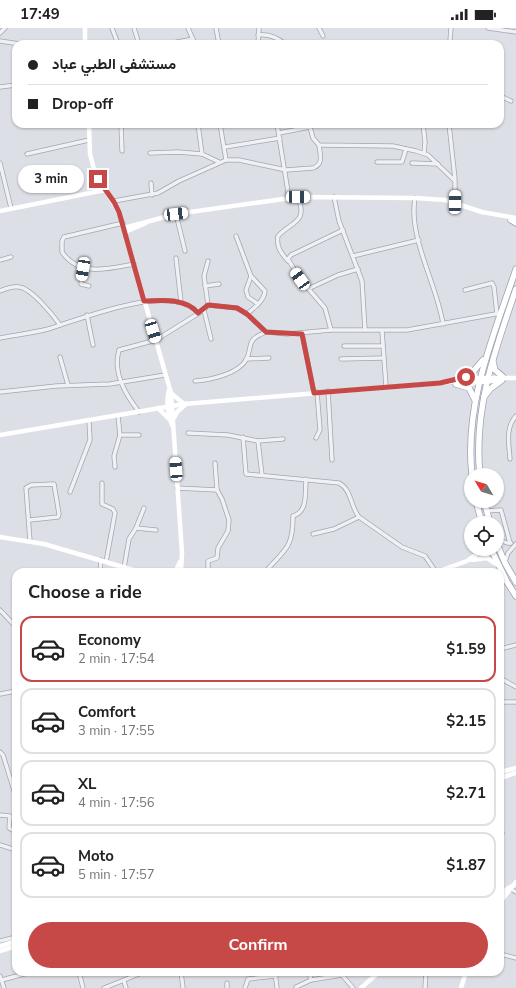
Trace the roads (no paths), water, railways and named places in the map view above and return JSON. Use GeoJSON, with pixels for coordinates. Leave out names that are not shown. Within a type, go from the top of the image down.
{"type":"FeatureCollection","features":[{"type":"Feature","properties":{"kind":"main road"},"geometry":{"type":"LineString","coordinates":[[472,468],[472,436],[475,400],[499,314],[516,269]]}},
{"type":"Feature","properties":{"kind":"main road"},"geometry":{"type":"LineString","coordinates":[[480,468],[478,440],[482,400],[486,380],[516,289]]}},
{"type":"Feature","properties":{"kind":"main road"},"geometry":{"type":"LineString","coordinates":[[456,382],[472,374],[486,357]]}},
{"type":"Feature","properties":{"kind":"main road"},"geometry":{"type":"LineString","coordinates":[[482,400],[490,389],[503,379],[495,370],[492,360]]}},
{"type":"Feature","properties":{"kind":"main road"},"geometry":{"type":"LineString","coordinates":[[456,382],[468,388],[475,400]]}},
{"type":"Feature","properties":{"kind":"main road"},"geometry":{"type":"LineString","coordinates":[[485,508],[488,516]]}},
{"type":"Feature","properties":{"kind":"main road"},"geometry":{"type":"LineString","coordinates":[[494,556],[500,568]]}},
{"type":"Feature","properties":{"kind":"main road"},"geometry":{"type":"LineString","coordinates":[[502,556],[516,582]]}},
{"type":"Feature","properties":{"kind":"main road"},"geometry":{"type":"LineString","coordinates":[[504,575],[516,596]]}},
{"type":"Feature","properties":{"kind":"street"},"geometry":{"type":"LineString","coordinates":[[0,33],[5,28]]}},
{"type":"Feature","properties":{"kind":"street"},"geometry":{"type":"LineString","coordinates":[[85,28],[85,40]]}},
{"type":"Feature","properties":{"kind":"street"},"geometry":{"type":"LineString","coordinates":[[112,28],[116,40]]}},
{"type":"Feature","properties":{"kind":"street"},"geometry":{"type":"LineString","coordinates":[[134,28],[138,40]]}},
{"type":"Feature","properties":{"kind":"street"},"geometry":{"type":"LineString","coordinates":[[188,28],[193,39],[188,40]]}},
{"type":"Feature","properties":{"kind":"street"},"geometry":{"type":"LineString","coordinates":[[216,28],[218,40]]}},
{"type":"Feature","properties":{"kind":"street"},"geometry":{"type":"LineString","coordinates":[[258,40],[259,28]]}},
{"type":"Feature","properties":{"kind":"street"},"geometry":{"type":"LineString","coordinates":[[319,28],[323,36]]}},
{"type":"Feature","properties":{"kind":"street"},"geometry":{"type":"LineString","coordinates":[[450,40],[451,28]]}},
{"type":"Feature","properties":{"kind":"street"},"geometry":{"type":"LineString","coordinates":[[488,28],[516,32]]}},
{"type":"Feature","properties":{"kind":"street"},"geometry":{"type":"LineString","coordinates":[[258,35],[266,34],[280,40]]}},
{"type":"Feature","properties":{"kind":"street"},"geometry":{"type":"LineString","coordinates":[[0,41],[12,43]]}},
{"type":"Feature","properties":{"kind":"street"},"geometry":{"type":"LineString","coordinates":[[0,87],[12,86]]}},
{"type":"Feature","properties":{"kind":"street"},"geometry":{"type":"LineString","coordinates":[[504,97],[511,100]]}},
{"type":"Feature","properties":{"kind":"street"},"geometry":{"type":"LineString","coordinates":[[89,128],[89,140],[95,173],[114,202],[123,226],[156,340],[169,392],[182,553],[181,568]]}},
{"type":"Feature","properties":{"kind":"street"},"geometry":{"type":"LineString","coordinates":[[121,128],[122,151]]}},
{"type":"Feature","properties":{"kind":"street"},"geometry":{"type":"LineString","coordinates":[[199,128],[202,154]]}},
{"type":"Feature","properties":{"kind":"street"},"geometry":{"type":"LineString","coordinates":[[221,128],[226,160]]}},
{"type":"Feature","properties":{"kind":"street"},"geometry":{"type":"LineString","coordinates":[[278,128],[286,170],[289,198]]}},
{"type":"Feature","properties":{"kind":"street"},"geometry":{"type":"LineString","coordinates":[[225,147],[280,135],[301,128]]}},
{"type":"Feature","properties":{"kind":"street"},"geometry":{"type":"LineString","coordinates":[[114,202],[152,195],[168,189],[179,181],[226,160],[239,160],[286,170],[318,166],[320,162],[319,145],[313,138],[311,128]]}},
{"type":"Feature","properties":{"kind":"street"},"geometry":{"type":"LineString","coordinates":[[423,128],[425,142],[424,153]]}},
{"type":"Feature","properties":{"kind":"street"},"geometry":{"type":"LineString","coordinates":[[450,128],[455,181],[455,202]]}},
{"type":"Feature","properties":{"kind":"street"},"geometry":{"type":"LineString","coordinates":[[27,154],[89,140]]}},
{"type":"Feature","properties":{"kind":"street"},"geometry":{"type":"LineString","coordinates":[[319,145],[393,146],[424,153],[438,164],[455,181]]}},
{"type":"Feature","properties":{"kind":"street"},"geometry":{"type":"LineString","coordinates":[[377,162],[402,162],[406,149]]}},
{"type":"Feature","properties":{"kind":"street"},"geometry":{"type":"LineString","coordinates":[[150,153],[178,152],[202,154],[219,162]]}},
{"type":"Feature","properties":{"kind":"street"},"geometry":{"type":"LineString","coordinates":[[0,163],[11,208]]}},
{"type":"Feature","properties":{"kind":"street"},"geometry":{"type":"LineString","coordinates":[[412,163],[438,164]]}},
{"type":"Feature","properties":{"kind":"street"},"geometry":{"type":"LineString","coordinates":[[152,184],[152,195]]}},
{"type":"Feature","properties":{"kind":"street"},"geometry":{"type":"LineString","coordinates":[[0,211],[105,190]]}},
{"type":"Feature","properties":{"kind":"street"},"geometry":{"type":"LineString","coordinates":[[298,197],[302,209],[301,215],[292,225],[278,236],[277,243],[280,251],[324,308],[331,330]]}},
{"type":"Feature","properties":{"kind":"street"},"geometry":{"type":"LineString","coordinates":[[134,264],[109,268],[78,268],[62,252],[62,238],[123,226],[134,227],[176,214],[298,197],[415,198],[455,202],[482,212],[514,219]]}},
{"type":"Feature","properties":{"kind":"street"},"geometry":{"type":"LineString","coordinates":[[334,197],[343,230],[362,281],[365,330]]}},
{"type":"Feature","properties":{"kind":"street"},"geometry":{"type":"LineString","coordinates":[[415,198],[413,210],[419,240],[441,309],[443,324]]}},
{"type":"Feature","properties":{"kind":"street"},"geometry":{"type":"LineString","coordinates":[[176,214],[185,251]]}},
{"type":"Feature","properties":{"kind":"street"},"geometry":{"type":"LineString","coordinates":[[123,226],[134,227]]}},
{"type":"Feature","properties":{"kind":"street"},"geometry":{"type":"LineString","coordinates":[[128,244],[134,227]]}},
{"type":"Feature","properties":{"kind":"street"},"geometry":{"type":"LineString","coordinates":[[289,262],[288,259],[291,255],[343,230]]}},
{"type":"Feature","properties":{"kind":"street"},"geometry":{"type":"LineString","coordinates":[[236,236],[251,276],[265,291],[265,295],[258,304],[247,314]]}},
{"type":"Feature","properties":{"kind":"street"},"geometry":{"type":"LineString","coordinates":[[353,256],[419,240]]}},
{"type":"Feature","properties":{"kind":"street"},"geometry":{"type":"LineString","coordinates":[[0,260],[11,257]]}},
{"type":"Feature","properties":{"kind":"street"},"geometry":{"type":"LineString","coordinates":[[176,258],[181,302]]}},
{"type":"Feature","properties":{"kind":"street"},"geometry":{"type":"LineString","coordinates":[[139,412],[126,394],[120,382],[117,360],[118,350],[156,340],[204,310],[208,305],[204,276],[208,261]]}},
{"type":"Feature","properties":{"kind":"street"},"geometry":{"type":"LineString","coordinates":[[83,269],[81,284],[88,286]]}},
{"type":"Feature","properties":{"kind":"street"},"geometry":{"type":"LineString","coordinates":[[308,289],[338,275],[358,269]]}},
{"type":"Feature","properties":{"kind":"street"},"geometry":{"type":"LineString","coordinates":[[251,276],[246,290],[248,297],[258,304]]}},
{"type":"Feature","properties":{"kind":"street"},"geometry":{"type":"LineString","coordinates":[[195,381],[214,379],[240,367],[246,359],[250,342],[256,336],[266,332],[302,334],[331,330],[407,330],[499,314],[492,283],[465,290]]}},
{"type":"Feature","properties":{"kind":"street"},"geometry":{"type":"LineString","coordinates":[[205,286],[219,284]]}},
{"type":"Feature","properties":{"kind":"street"},"geometry":{"type":"LineString","coordinates":[[0,291],[17,287],[23,288],[45,306],[60,325]]}},
{"type":"Feature","properties":{"kind":"street"},"geometry":{"type":"LineString","coordinates":[[0,338],[60,325],[87,315],[144,301],[181,302],[191,305],[198,313]]}},
{"type":"Feature","properties":{"kind":"street"},"geometry":{"type":"LineString","coordinates":[[208,305],[237,308],[247,314],[266,332]]}},
{"type":"Feature","properties":{"kind":"street"},"geometry":{"type":"LineString","coordinates":[[204,310],[211,339]]}},
{"type":"Feature","properties":{"kind":"street"},"geometry":{"type":"LineString","coordinates":[[87,315],[93,345]]}},
{"type":"Feature","properties":{"kind":"street"},"geometry":{"type":"LineString","coordinates":[[382,331],[386,386]]}},
{"type":"Feature","properties":{"kind":"street"},"geometry":{"type":"LineString","coordinates":[[302,334],[315,392],[320,430],[316,438]]}},
{"type":"Feature","properties":{"kind":"street"},"geometry":{"type":"LineString","coordinates":[[344,346],[383,346]]}},
{"type":"Feature","properties":{"kind":"street"},"geometry":{"type":"LineString","coordinates":[[60,357],[68,385]]}},
{"type":"Feature","properties":{"kind":"street"},"geometry":{"type":"LineString","coordinates":[[246,359],[269,358]]}},
{"type":"Feature","properties":{"kind":"street"},"geometry":{"type":"LineString","coordinates":[[341,359],[384,358]]}},
{"type":"Feature","properties":{"kind":"street"},"geometry":{"type":"LineString","coordinates":[[0,392],[68,385],[120,382],[165,375]]}},
{"type":"Feature","properties":{"kind":"street"},"geometry":{"type":"LineString","coordinates":[[0,435],[185,404],[386,386],[516,378]]}},
{"type":"Feature","properties":{"kind":"street"},"geometry":{"type":"LineString","coordinates":[[328,391],[332,460]]}},
{"type":"Feature","properties":{"kind":"street"},"geometry":{"type":"LineString","coordinates":[[169,392],[175,399],[185,404]]}},
{"type":"Feature","properties":{"kind":"street"},"geometry":{"type":"LineString","coordinates":[[157,408],[163,403],[169,392]]}},
{"type":"Feature","properties":{"kind":"street"},"geometry":{"type":"LineString","coordinates":[[172,421],[177,412],[185,404]]}},
{"type":"Feature","properties":{"kind":"street"},"geometry":{"type":"LineString","coordinates":[[157,408],[172,421]]}},
{"type":"Feature","properties":{"kind":"street"},"geometry":{"type":"LineString","coordinates":[[115,467],[114,456],[120,435],[118,416]]}},
{"type":"Feature","properties":{"kind":"street"},"geometry":{"type":"LineString","coordinates":[[510,459],[508,432],[516,416]]}},
{"type":"Feature","properties":{"kind":"street"},"geometry":{"type":"LineString","coordinates":[[70,492],[90,440],[89,421]]}},
{"type":"Feature","properties":{"kind":"street"},"geometry":{"type":"LineString","coordinates":[[188,433],[244,438],[258,441],[283,439]]}},
{"type":"Feature","properties":{"kind":"street"},"geometry":{"type":"LineString","coordinates":[[120,435],[139,435]]}},
{"type":"Feature","properties":{"kind":"street"},"geometry":{"type":"LineString","coordinates":[[244,438],[245,472],[249,475],[339,483],[346,487],[359,516],[402,547],[425,556],[433,568]]}},
{"type":"Feature","properties":{"kind":"street"},"geometry":{"type":"LineString","coordinates":[[258,441],[262,475]]}},
{"type":"Feature","properties":{"kind":"street"},"geometry":{"type":"LineString","coordinates":[[208,568],[208,562],[217,556],[218,548],[228,530],[229,520],[222,499],[217,490],[215,463]]}},
{"type":"Feature","properties":{"kind":"street"},"geometry":{"type":"LineString","coordinates":[[269,568],[286,551],[290,543],[293,531],[292,516],[299,514],[303,510],[306,479]]}},
{"type":"Feature","properties":{"kind":"street"},"geometry":{"type":"LineString","coordinates":[[101,568],[115,513],[113,509],[102,504],[102,483]]}},
{"type":"Feature","properties":{"kind":"street"},"geometry":{"type":"LineString","coordinates":[[30,520],[58,517],[59,514],[54,484],[31,485],[26,488],[30,520],[30,541]]}},
{"type":"Feature","properties":{"kind":"street"},"geometry":{"type":"LineString","coordinates":[[177,488],[217,490]]}},
{"type":"Feature","properties":{"kind":"street"},"geometry":{"type":"LineString","coordinates":[[0,537],[30,541],[124,568],[126,546],[136,528],[144,508]]}},
{"type":"Feature","properties":{"kind":"street"},"geometry":{"type":"LineString","coordinates":[[486,511],[501,510],[510,543]]}},
{"type":"Feature","properties":{"kind":"street"},"geometry":{"type":"LineString","coordinates":[[313,534],[334,529],[359,516]]}},
{"type":"Feature","properties":{"kind":"street"},"geometry":{"type":"LineString","coordinates":[[136,528],[156,530]]}},
{"type":"Feature","properties":{"kind":"street"},"geometry":{"type":"LineString","coordinates":[[504,541],[516,543]]}},
{"type":"Feature","properties":{"kind":"street"},"geometry":{"type":"LineString","coordinates":[[505,563],[508,553],[516,543]]}},
{"type":"Feature","properties":{"kind":"street"},"geometry":{"type":"LineString","coordinates":[[176,568],[182,553]]}},
{"type":"Feature","properties":{"kind":"street"},"geometry":{"type":"LineString","coordinates":[[446,568],[473,556]]}},
{"type":"Feature","properties":{"kind":"street"},"geometry":{"type":"LineString","coordinates":[[467,560],[487,558],[498,565]]}},
{"type":"Feature","properties":{"kind":"street"},"geometry":{"type":"LineString","coordinates":[[0,610],[12,623]]}},
{"type":"Feature","properties":{"kind":"street"},"geometry":{"type":"LineString","coordinates":[[504,649],[516,645]]}},
{"type":"Feature","properties":{"kind":"street"},"geometry":{"type":"LineString","coordinates":[[504,680],[516,687]]}},
{"type":"Feature","properties":{"kind":"street"},"geometry":{"type":"LineString","coordinates":[[0,694],[12,692]]}},
{"type":"Feature","properties":{"kind":"street"},"geometry":{"type":"LineString","coordinates":[[504,702],[516,702]]}},
{"type":"Feature","properties":{"kind":"street"},"geometry":{"type":"LineString","coordinates":[[0,752],[3,755],[12,784]]}},
{"type":"Feature","properties":{"kind":"street"},"geometry":{"type":"LineString","coordinates":[[504,771],[516,768]]}},
{"type":"Feature","properties":{"kind":"street"},"geometry":{"type":"LineString","coordinates":[[504,777],[516,773]]}},
{"type":"Feature","properties":{"kind":"street"},"geometry":{"type":"LineString","coordinates":[[0,815],[10,816],[9,828],[12,830]]}},
{"type":"Feature","properties":{"kind":"street"},"geometry":{"type":"LineString","coordinates":[[0,845],[12,849]]}},
{"type":"Feature","properties":{"kind":"street"},"geometry":{"type":"LineString","coordinates":[[504,892],[513,888]]}},
{"type":"Feature","properties":{"kind":"street"},"geometry":{"type":"LineString","coordinates":[[504,898],[513,888]]}},
{"type":"Feature","properties":{"kind":"street"},"geometry":{"type":"LineString","coordinates":[[0,941],[12,938]]}},
{"type":"Feature","properties":{"kind":"street"},"geometry":{"type":"LineString","coordinates":[[0,946],[12,942]]}},
{"type":"Feature","properties":{"kind":"street"},"geometry":{"type":"LineString","coordinates":[[0,951],[12,947]]}},
{"type":"Feature","properties":{"kind":"street"},"geometry":{"type":"LineString","coordinates":[[504,955],[516,958]]}},
{"type":"Feature","properties":{"kind":"street"},"geometry":{"type":"LineString","coordinates":[[4,988],[1,978],[12,976]]}},
{"type":"Feature","properties":{"kind":"street"},"geometry":{"type":"LineString","coordinates":[[80,976],[83,988]]}},
{"type":"Feature","properties":{"kind":"street"},"geometry":{"type":"LineString","coordinates":[[104,988],[135,976]]}},
{"type":"Feature","properties":{"kind":"street"},"geometry":{"type":"LineString","coordinates":[[182,976],[183,988]]}},
{"type":"Feature","properties":{"kind":"street"},"geometry":{"type":"LineString","coordinates":[[245,988],[248,979],[265,976]]}},
{"type":"Feature","properties":{"kind":"street"},"geometry":{"type":"LineString","coordinates":[[276,976],[277,988]]}},
{"type":"Feature","properties":{"kind":"street"},"geometry":{"type":"LineString","coordinates":[[310,976],[311,980]]}},
{"type":"Feature","properties":{"kind":"street"},"geometry":{"type":"LineString","coordinates":[[296,987],[311,980],[336,976]]}},
{"type":"Feature","properties":{"kind":"street"},"geometry":{"type":"LineString","coordinates":[[343,976],[353,988]]}},
{"type":"Feature","properties":{"kind":"street"},"geometry":{"type":"LineString","coordinates":[[361,988],[374,976]]}},
{"type":"Feature","properties":{"kind":"street"},"geometry":{"type":"LineString","coordinates":[[425,988],[426,976]]}},
{"type":"Feature","properties":{"kind":"street"},"geometry":{"type":"LineString","coordinates":[[461,988],[465,976]]}},
{"type":"Feature","properties":{"kind":"street"},"geometry":{"type":"LineString","coordinates":[[124,981],[126,988]]}}]}
